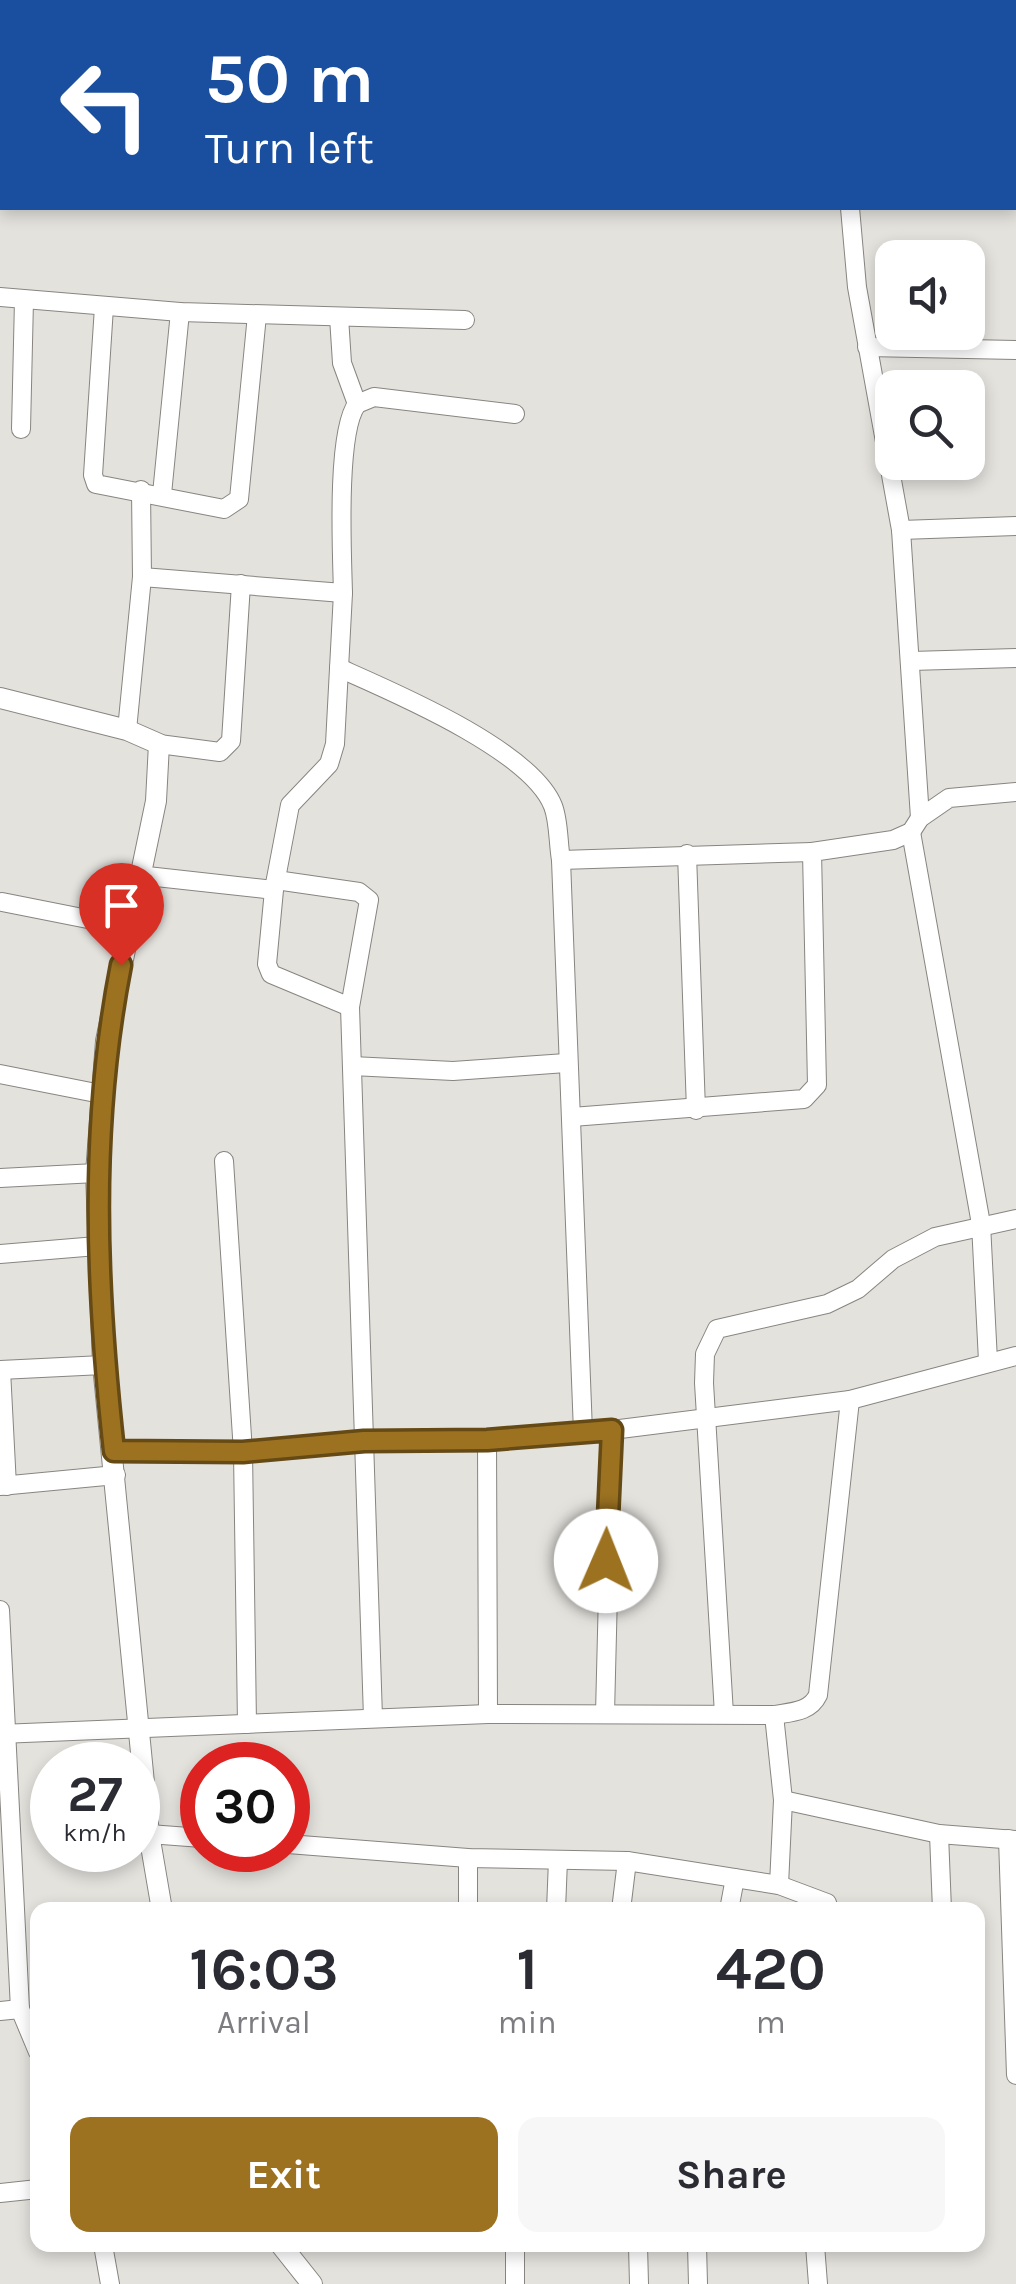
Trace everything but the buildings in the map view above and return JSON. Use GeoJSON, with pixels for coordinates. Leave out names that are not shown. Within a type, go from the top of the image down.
{"type":"FeatureCollection","features":[{"type":"Feature","properties":{"kind":"street"},"geometry":{"type":"LineString","coordinates":[[850,210],[867,348],[901,530],[911,661],[916,825],[981,1224],[988,1361]]}},
{"type":"Feature","properties":{"kind":"street"},"geometry":{"type":"LineString","coordinates":[[0,297],[256,316],[465,320]]}},
{"type":"Feature","properties":{"kind":"street"},"geometry":{"type":"LineString","coordinates":[[21,429],[24,300]]}},
{"type":"Feature","properties":{"kind":"street"},"geometry":{"type":"LineString","coordinates":[[104,307],[93,475],[102,487],[141,490],[224,508],[239,500],[256,316]]}},
{"type":"Feature","properties":{"kind":"street"},"geometry":{"type":"LineString","coordinates":[[162,494],[180,312]]}},
{"type":"Feature","properties":{"kind":"street"},"geometry":{"type":"LineString","coordinates":[[339,317],[342,363],[357,404]]}},
{"type":"Feature","properties":{"kind":"street"},"geometry":{"type":"LineString","coordinates":[[867,348],[1016,350]]}},
{"type":"Feature","properties":{"kind":"street"},"geometry":{"type":"LineString","coordinates":[[350,1007],[271,974],[266,964],[290,804],[329,764],[335,744],[348,423],[357,404],[374,397],[515,414]]}},
{"type":"Feature","properties":{"kind":"street"},"geometry":{"type":"LineString","coordinates":[[127,730],[142,577],[141,490]]}},
{"type":"Feature","properties":{"kind":"street"},"geometry":{"type":"LineString","coordinates":[[901,530],[1016,526]]}},
{"type":"Feature","properties":{"kind":"street"},"geometry":{"type":"LineString","coordinates":[[142,577],[343,594]]}},
{"type":"Feature","properties":{"kind":"street"},"geometry":{"type":"LineString","coordinates":[[0,698],[127,730],[159,744],[220,752],[231,741],[241,584]]}},
{"type":"Feature","properties":{"kind":"street"},"geometry":{"type":"LineString","coordinates":[[911,661],[1016,658]]}},
{"type":"Feature","properties":{"kind":"street"},"geometry":{"type":"LineString","coordinates":[[339,668],[428,707],[526,770],[554,808],[561,860],[583,1432]]}},
{"type":"Feature","properties":{"kind":"street"},"geometry":{"type":"LineString","coordinates":[[140,1742],[103,1366],[96,1173],[100,1094],[138,874],[156,800],[159,744]]}},
{"type":"Feature","properties":{"kind":"street"},"geometry":{"type":"LineString","coordinates":[[561,860],[812,852],[872,846],[916,825],[949,798],[1016,792]]}},
{"type":"Feature","properties":{"kind":"street"},"geometry":{"type":"LineString","coordinates":[[572,1117],[804,1099],[817,1085],[812,852]]}},
{"type":"Feature","properties":{"kind":"street"},"geometry":{"type":"LineString","coordinates":[[688,854],[696,1110]]}},
{"type":"Feature","properties":{"kind":"street"},"geometry":{"type":"LineString","coordinates":[[138,874],[359,892],[368,900],[350,1007],[373,1718]]}},
{"type":"Feature","properties":{"kind":"street"},"geometry":{"type":"LineString","coordinates":[[2,902],[128,927]]}},
{"type":"Feature","properties":{"kind":"street"},"geometry":{"type":"LineString","coordinates":[[352,1066],[453,1070],[566,1064]]}},
{"type":"Feature","properties":{"kind":"street"},"geometry":{"type":"LineString","coordinates":[[0,1074],[100,1094]]}},
{"type":"Feature","properties":{"kind":"street"},"geometry":{"type":"LineString","coordinates":[[224,1161],[243,1452],[247,1724]]}},
{"type":"Feature","properties":{"kind":"street"},"geometry":{"type":"LineString","coordinates":[[0,1178],[96,1173]]}},
{"type":"Feature","properties":{"kind":"street"},"geometry":{"type":"LineString","coordinates":[[724,1714],[704,1354],[717,1329],[827,1304],[858,1288],[893,1259],[936,1237],[981,1224],[1016,1220]]}},
{"type":"Feature","properties":{"kind":"street"},"geometry":{"type":"LineString","coordinates":[[0,1254],[97,1246]]}},
{"type":"Feature","properties":{"kind":"street"},"geometry":{"type":"LineString","coordinates":[[114,1451],[243,1452],[364,1441],[487,1440],[612,1430],[850,1400],[1016,1356]]}},
{"type":"Feature","properties":{"kind":"street"},"geometry":{"type":"LineString","coordinates":[[103,1366],[0,1370],[4,1486],[116,1475]]}},
{"type":"Feature","properties":{"kind":"street"},"geometry":{"type":"LineString","coordinates":[[4,1734],[138,1725],[488,1714],[774,1715],[801,1711],[814,1704],[818,1695],[850,1400]]}},
{"type":"Feature","properties":{"kind":"street"},"geometry":{"type":"LineString","coordinates":[[604,1714],[612,1430]]}},
{"type":"Feature","properties":{"kind":"street"},"geometry":{"type":"LineString","coordinates":[[487,1440],[488,1714]]}},
{"type":"Feature","properties":{"kind":"street"},"geometry":{"type":"LineString","coordinates":[[0,1610],[20,2010],[30,2033]]}},
{"type":"Feature","properties":{"kind":"street"},"geometry":{"type":"LineString","coordinates":[[774,1715],[783,1800],[780,1885]]}},
{"type":"Feature","properties":{"kind":"street"},"geometry":{"type":"LineString","coordinates":[[783,1800],[938,1834],[1012,1840],[1016,2075]]}},
{"type":"Feature","properties":{"kind":"street"},"geometry":{"type":"LineString","coordinates":[[938,1834],[942,1902]]}},
{"type":"Feature","properties":{"kind":"street"},"geometry":{"type":"LineString","coordinates":[[310,1846],[468,1858],[628,1861],[780,1885],[827,1902]]}},
{"type":"Feature","properties":{"kind":"street"},"geometry":{"type":"LineString","coordinates":[[468,1858],[468,1902]]}},
{"type":"Feature","properties":{"kind":"street"},"geometry":{"type":"LineString","coordinates":[[556,1902],[558,1860]]}},
{"type":"Feature","properties":{"kind":"street"},"geometry":{"type":"LineString","coordinates":[[622,1902],[628,1861]]}},
{"type":"Feature","properties":{"kind":"street"},"geometry":{"type":"LineString","coordinates":[[155,1872],[161,1902]]}},
{"type":"Feature","properties":{"kind":"street"},"geometry":{"type":"LineString","coordinates":[[730,1902],[735,1878]]}},
{"type":"Feature","properties":{"kind":"street"},"geometry":{"type":"LineString","coordinates":[[0,2012],[20,2010]]}},
{"type":"Feature","properties":{"kind":"street"},"geometry":{"type":"LineString","coordinates":[[0,2192],[30,2190]]}},
{"type":"Feature","properties":{"kind":"street"},"geometry":{"type":"LineString","coordinates":[[104,2252],[110,2284]]}},
{"type":"Feature","properties":{"kind":"street"},"geometry":{"type":"LineString","coordinates":[[287,2252],[312,2284]]}},
{"type":"Feature","properties":{"kind":"street"},"geometry":{"type":"LineString","coordinates":[[514,2284],[515,2252]]}},
{"type":"Feature","properties":{"kind":"street"},"geometry":{"type":"LineString","coordinates":[[638,2252],[639,2284]]}},
{"type":"Feature","properties":{"kind":"street"},"geometry":{"type":"LineString","coordinates":[[697,2252],[698,2284]]}},
{"type":"Feature","properties":{"kind":"street"},"geometry":{"type":"LineString","coordinates":[[816,2252],[818,2284]]}},
{"type":"Feature","properties":{"kind":"route"},"geometry":{"type":"LineString","coordinates":[[121,965],[106,1042],[96,1173],[103,1366],[114,1451],[243,1452],[364,1441],[487,1440],[612,1430],[606,1561]]}}]}
